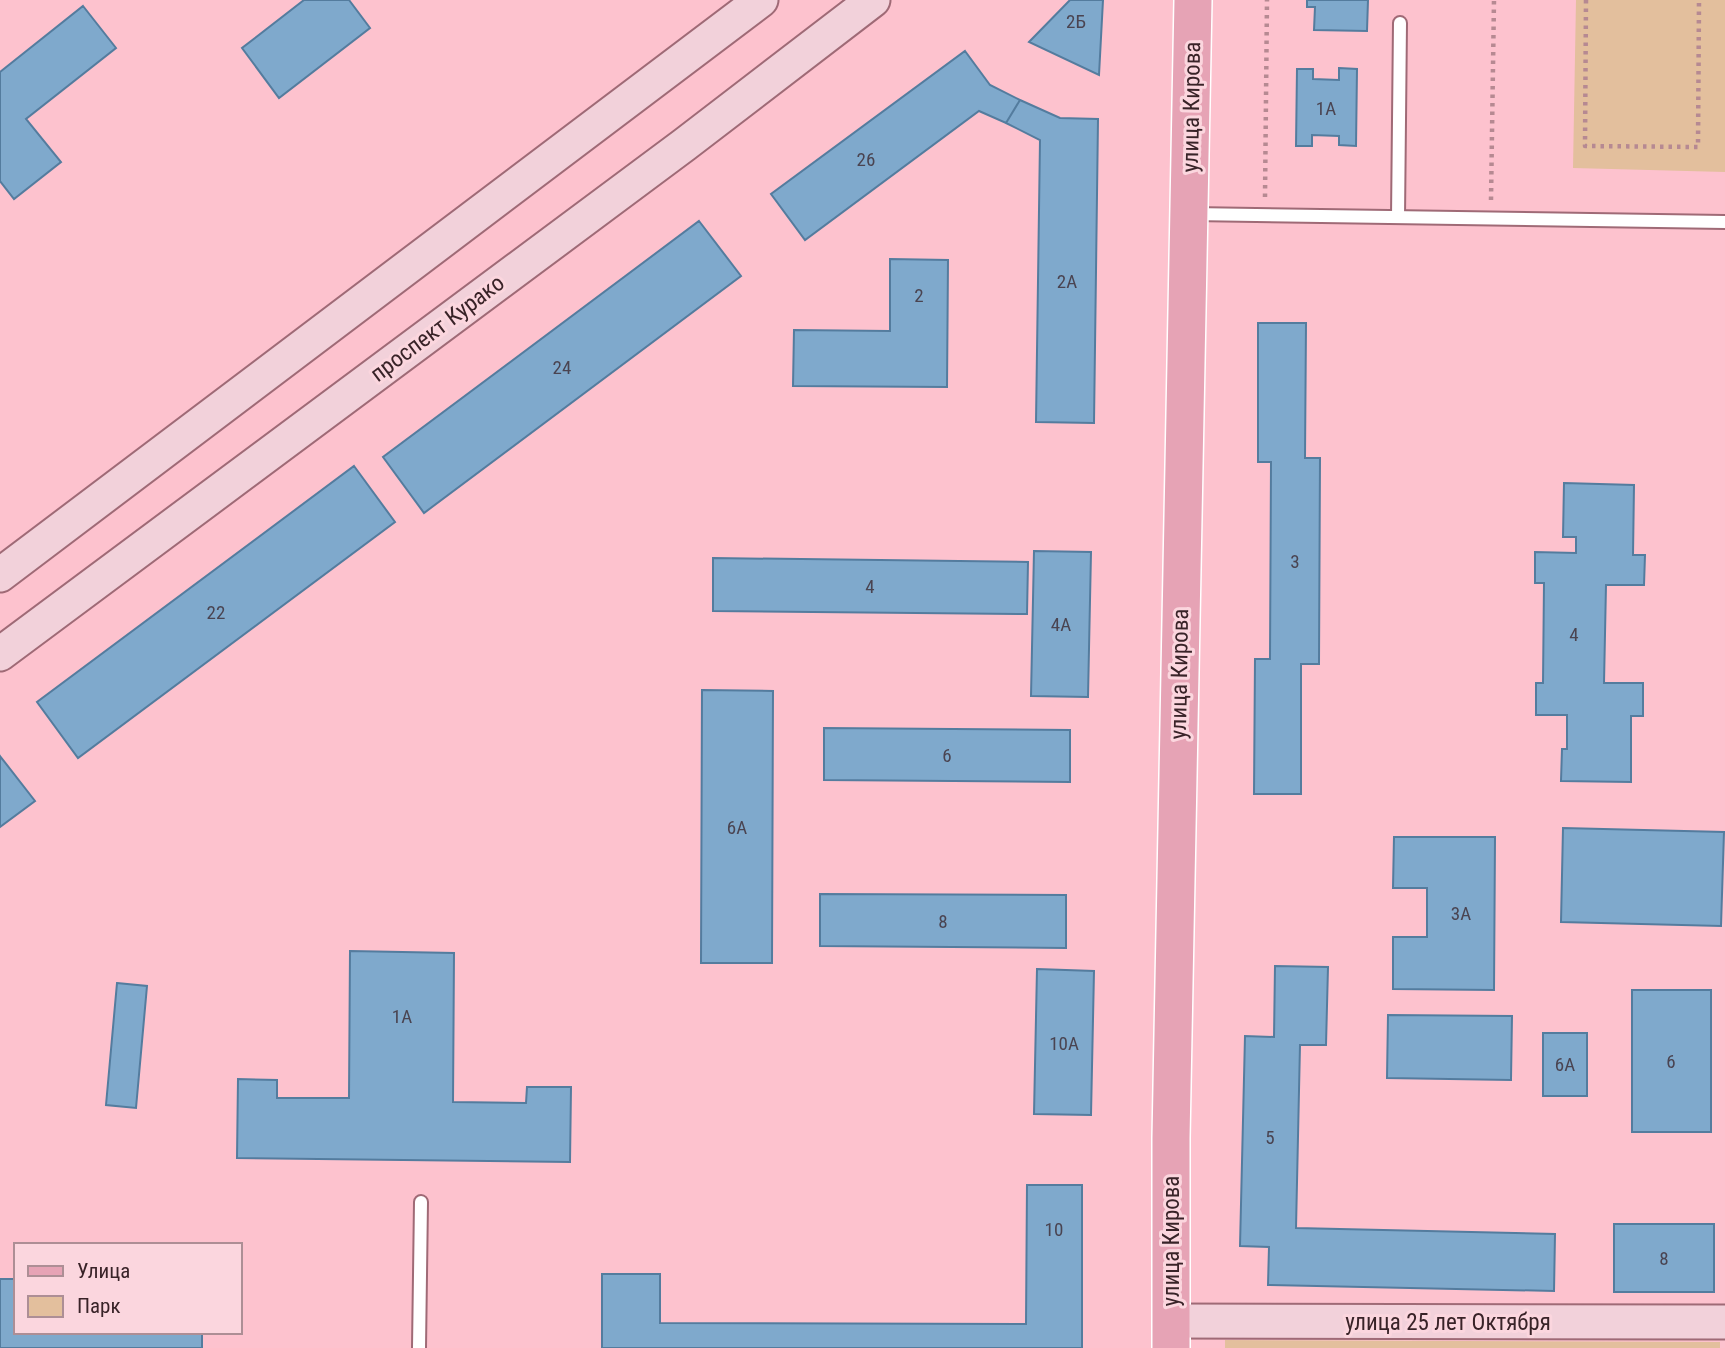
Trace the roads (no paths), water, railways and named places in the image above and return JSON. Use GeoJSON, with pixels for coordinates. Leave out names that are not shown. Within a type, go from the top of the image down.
{"type":"FeatureCollection","features":[{"type":"Feature","properties":{"kind":"main road"},"geometry":{"type":"LineString","coordinates":[[0,575],[761,0]]}},
{"type":"Feature","properties":{"kind":"main road","name":"проспект Курако"},"geometry":{"type":"LineString","coordinates":[[0,654],[684,145],[873,0]]}},
{"type":"Feature","properties":{"kind":"main road","name":"улица Кирова"},"geometry":{"type":"LineString","coordinates":[[1171,1335],[1171,1124],[1193,0]]}},
{"type":"Feature","properties":{"kind":"main road","name":"улица 25 лет Октября"},"geometry":{"type":"LineString","coordinates":[[1171,1335],[1725,1322]]}},
{"type":"Feature","properties":{"kind":"lane"},"geometry":{"type":"LineString","coordinates":[[1398,217],[1400,23]]}},
{"type":"Feature","properties":{"kind":"lane"},"geometry":{"type":"LineString","coordinates":[[1188,214],[1725,222]]}},
{"type":"Feature","properties":{"kind":"lane"},"geometry":{"type":"LineString","coordinates":[[419,1348],[421,1202]]}}]}
